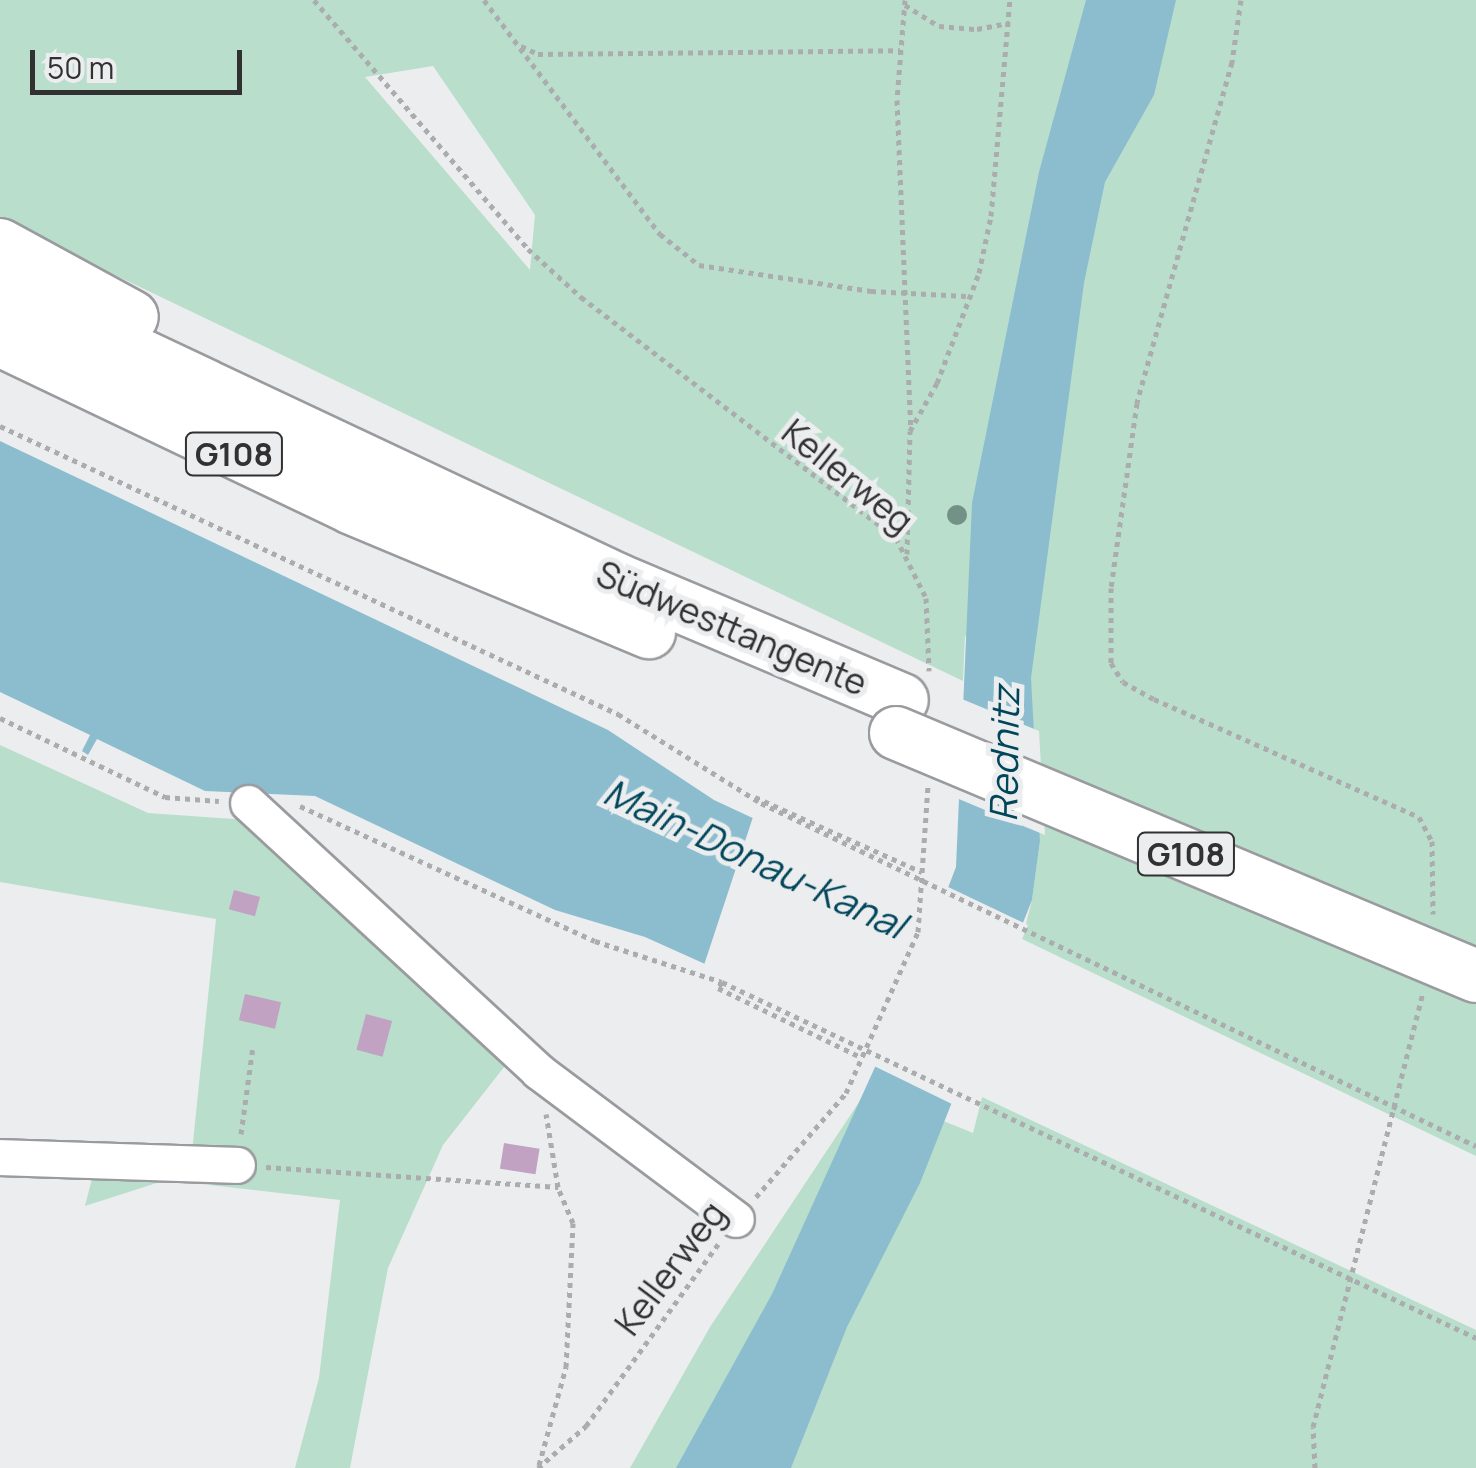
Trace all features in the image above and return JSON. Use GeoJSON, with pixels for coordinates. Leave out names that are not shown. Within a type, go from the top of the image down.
{"type":"FeatureCollection","features":[{"type":"Feature","properties":{"kind":"highway"},"geometry":{"type":"LineString","coordinates":[[0,245],[257,384],[356,460]]}},
{"type":"Feature","properties":{"kind":"highway","name":"Südwesttangente"},"geometry":{"type":"LineString","coordinates":[[0,290],[356,460],[909,706],[1454,932]]}},
{"type":"Feature","properties":{"kind":"highway","name":"Südwesttangente"},"geometry":{"type":"LineString","coordinates":[[0,340],[472,559],[909,706],[1476,976]]}},
{"type":"Feature","properties":{"kind":"highway"},"geometry":{"type":"LineString","coordinates":[[0,381],[341,533],[472,559]]}},
{"type":"Feature","properties":{"kind":"lane"},"geometry":{"type":"LineString","coordinates":[[248,804],[538,1071],[736,1219]]}},
{"type":"Feature","properties":{"kind":"lane"},"geometry":{"type":"LineString","coordinates":[[0,1157],[236,1165]]}},
{"type":"Feature","properties":{"kind":"path","name":"Kellerweg"},"geometry":{"type":"LineString","coordinates":[[314,0],[528,249],[595,309],[896,538],[926,598],[909,706]]}},
{"type":"Feature","properties":{"kind":"path"},"geometry":{"type":"LineString","coordinates":[[484,0],[660,234],[699,265],[871,291],[907,289],[966,296]]}},
{"type":"Feature","properties":{"kind":"path"},"geometry":{"type":"LineString","coordinates":[[910,431],[937,383],[966,296],[980,273],[991,216],[1010,0]]}},
{"type":"Feature","properties":{"kind":"path"},"geometry":{"type":"LineString","coordinates":[[1241,0],[1232,62],[1137,403],[1111,588],[1111,663],[1123,682],[1154,699],[1419,817],[1434,855],[1454,932]]}},
{"type":"Feature","properties":{"kind":"path"},"geometry":{"type":"LineString","coordinates":[[907,557],[907,289],[897,118],[905,2],[939,26],[977,30],[1009,23]]}},
{"type":"Feature","properties":{"kind":"path"},"geometry":{"type":"LineString","coordinates":[[518,44],[538,54],[900,50]]}},
{"type":"Feature","properties":{"kind":"path"},"geometry":{"type":"LineString","coordinates":[[0,426],[618,714],[762,804],[1476,1146]]}},
{"type":"Feature","properties":{"kind":"path"},"geometry":{"type":"LineString","coordinates":[[0,718],[165,797],[302,806],[595,941],[722,982],[1476,1338]]}},
{"type":"Feature","properties":{"kind":"path","name":"Kellerweg"},"geometry":{"type":"LineString","coordinates":[[538,1468],[586,1426],[736,1219],[846,1092],[918,932],[928,784]]}},
{"type":"Feature","properties":{"kind":"path"},"geometry":{"type":"LineString","coordinates":[[752,797],[762,796],[923,873]]}},
{"type":"Feature","properties":{"kind":"path"},"geometry":{"type":"LineString","coordinates":[[722,982],[718,988],[862,1057]]}},
{"type":"Feature","properties":{"kind":"path"},"geometry":{"type":"LineString","coordinates":[[1315,1468],[1313,1427],[1424,982]]}},
{"type":"Feature","properties":{"kind":"path"},"geometry":{"type":"LineString","coordinates":[[253,1046],[236,1165],[558,1187]]}},
{"type":"Feature","properties":{"kind":"path"},"geometry":{"type":"LineString","coordinates":[[538,1071],[558,1187],[573,1222],[566,1367],[538,1468]]}},
{"type":"Feature","properties":{"kind":"green space"},"geometry":{"type":"Polygon","coordinates":[[[0,0],[1476,0],[1476,1468],[630,1468],[710,1327],[867,1090],[973,1133],[1032,900],[1040,841],[965,635],[963,681],[0,220],[0,0]],[[433,66],[365,77],[530,270],[535,215],[433,66]]]}},
{"type":"Feature","properties":{"kind":"green space"},"geometry":{"type":"Polygon","coordinates":[[[0,745],[148,813],[248,820],[508,1062],[443,1145],[388,1268],[350,1468],[295,1468],[319,1378],[340,1200],[166,1180],[85,1206],[97,1159],[192,1152],[216,919],[0,882],[0,745]]]}},
{"type":"Feature","properties":{"kind":"water"},"geometry":{"type":"Polygon","coordinates":[[[1086,0],[1176,0],[1154,95],[1105,182],[1084,283],[1031,678],[1040,841],[1032,900],[920,1183],[847,1327],[791,1468],[676,1468],[772,1294],[885,1045],[645,937],[555,910],[315,796],[205,791],[97,739],[88,755],[82,751],[90,735],[0,692],[0,441],[608,730],[714,800],[941,906],[956,867],[972,503],[1039,172],[1086,0]]]}},
{"type":"Feature","properties":{"kind":"pier"},"geometry":{"type":"Polygon","coordinates":[[[957,697],[1039,731],[1045,835],[954,797],[957,697]]]}},
{"type":"Feature","properties":{"kind":"pier"},"geometry":{"type":"Polygon","coordinates":[[[754,814],[938,899],[944,885],[1028,925],[1022,939],[1476,1156],[1476,1330],[963,1088],[956,1106],[872,1065],[879,1048],[703,968],[754,814]]]}},
{"type":"Feature","properties":{"kind":"building"},"geometry":{"type":"Polygon","coordinates":[[[234,890],[260,897],[255,916],[229,909],[234,890]]]}},
{"type":"Feature","properties":{"kind":"building"},"geometry":{"type":"Polygon","coordinates":[[[245,994],[281,1002],[275,1029],[239,1020],[245,994]]]}},
{"type":"Feature","properties":{"kind":"building"},"geometry":{"type":"Polygon","coordinates":[[[366,1014],[392,1021],[383,1057],[356,1050],[366,1014]]]}},
{"type":"Feature","properties":{"kind":"building"},"geometry":{"type":"Polygon","coordinates":[[[504,1143],[540,1149],[535,1174],[500,1169],[504,1143]]]}},
{"type":"Feature","properties":{"kind":"water label","name":"Rednitz"},"geometry":{"type":"Point","coordinates":[1004,754]}},
{"type":"Feature","properties":{"kind":"water label","name":"Main-Donau-Kanal"},"geometry":{"type":"Point","coordinates":[755,858]}}]}
